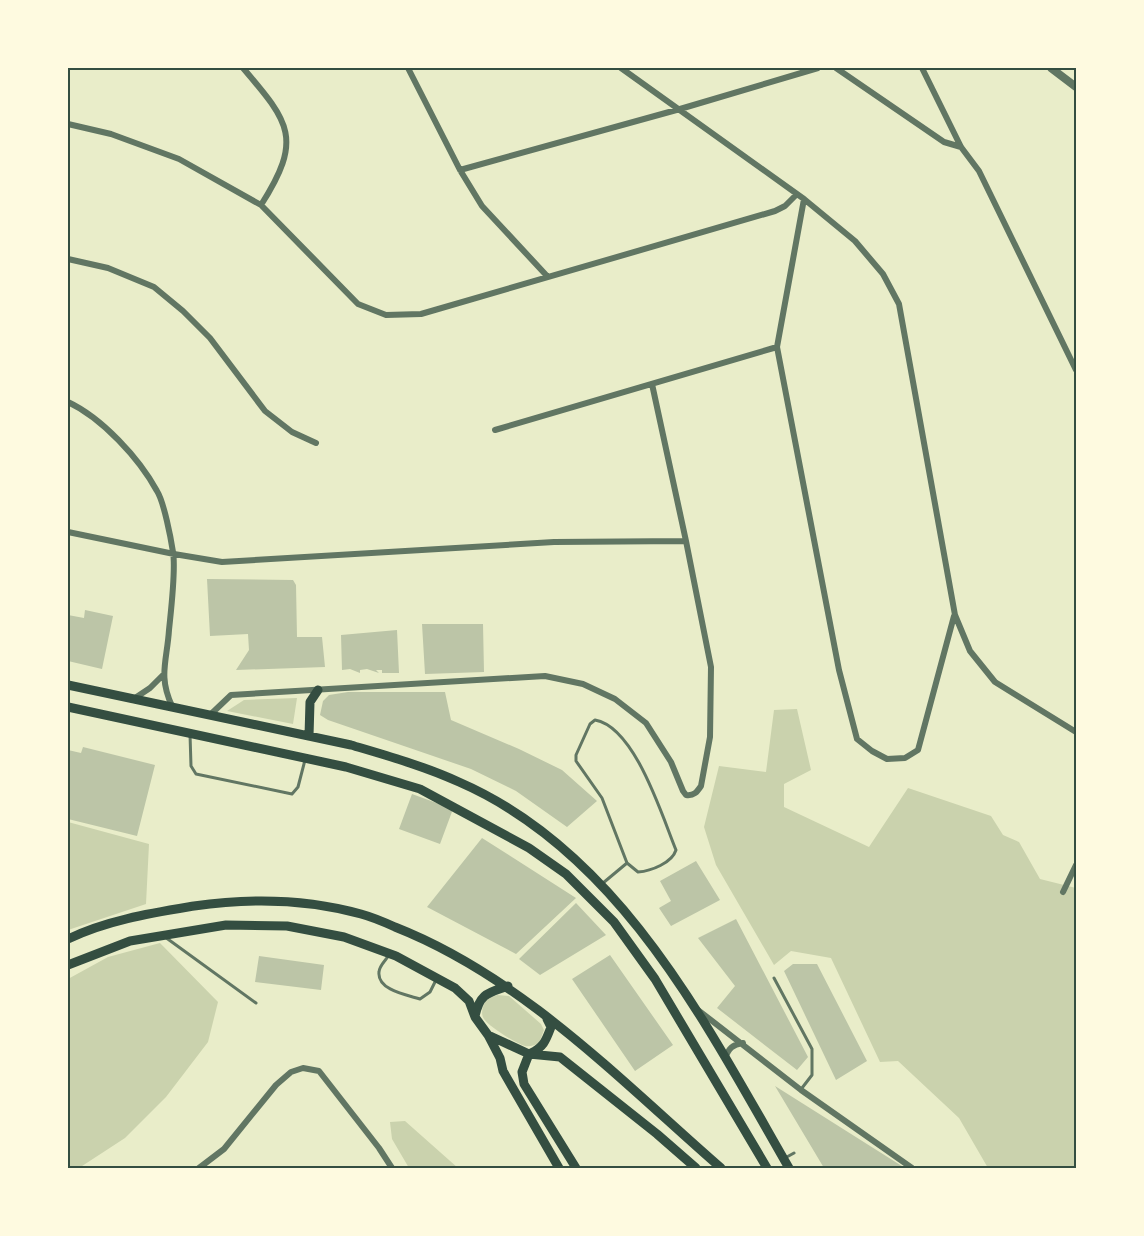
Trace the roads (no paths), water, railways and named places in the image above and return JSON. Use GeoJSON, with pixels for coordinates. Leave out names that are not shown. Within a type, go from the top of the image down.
{"type":"FeatureCollection","features":[{"type":"Feature","properties":{"kind":"main road"},"geometry":{"type":"LineString","coordinates":[[68,685],[351,745],[390,757],[425,768],[468,786],[493,799],[542,831],[582,864],[620,906],[694,1007],[789,1168]]}},
{"type":"Feature","properties":{"kind":"main road"},"geometry":{"type":"LineString","coordinates":[[309,736],[310,702],[318,690]]}},
{"type":"Feature","properties":{"kind":"main road"},"geometry":{"type":"LineString","coordinates":[[68,707],[346,767],[420,789],[529,848],[566,874],[614,922],[655,979],[767,1168]]}},
{"type":"Feature","properties":{"kind":"main road"},"geometry":{"type":"LineString","coordinates":[[68,939],[116,922],[156,912],[231,901],[303,902],[362,914],[426,939],[508,986],[592,1055],[720,1168]]}},
{"type":"Feature","properties":{"kind":"main road"},"geometry":{"type":"LineString","coordinates":[[68,965],[130,941],[226,925],[287,926],[344,937],[389,954],[438,978],[455,988],[469,1001],[475,1017],[500,1058],[502,1071],[559,1168]]}},
{"type":"Feature","properties":{"kind":"main road"},"geometry":{"type":"LineString","coordinates":[[475,1017],[477,1004],[483,996],[508,986]]}},
{"type":"Feature","properties":{"kind":"main road"},"geometry":{"type":"LineString","coordinates":[[547,1018],[551,1027],[542,1048],[529,1054],[522,1072],[524,1084],[576,1168]]}},
{"type":"Feature","properties":{"kind":"main road"},"geometry":{"type":"LineString","coordinates":[[488,1035],[529,1054],[560,1057],[696,1168]]}},
{"type":"Feature","properties":{"kind":"street"},"geometry":{"type":"LineString","coordinates":[[243,68],[275,106],[285,128],[286,155],[277,180],[261,205]]}},
{"type":"Feature","properties":{"kind":"street"},"geometry":{"type":"LineString","coordinates":[[408,68],[460,170],[482,206],[547,276]]}},
{"type":"Feature","properties":{"kind":"street"},"geometry":{"type":"LineString","coordinates":[[621,68],[804,199],[855,241],[884,274],[899,304],[954,615],[970,651],[995,682],[1077,732]]}},
{"type":"Feature","properties":{"kind":"street"},"geometry":{"type":"LineString","coordinates":[[460,170],[818,68]]}},
{"type":"Feature","properties":{"kind":"street"},"geometry":{"type":"LineString","coordinates":[[836,68],[944,142],[962,147]]}},
{"type":"Feature","properties":{"kind":"street"},"geometry":{"type":"LineString","coordinates":[[922,68],[962,147],[979,171],[1077,370]]}},
{"type":"Feature","properties":{"kind":"street"},"geometry":{"type":"LineString","coordinates":[[1051,68],[1077,87]]}},
{"type":"Feature","properties":{"kind":"street"},"geometry":{"type":"LineString","coordinates":[[68,124],[111,134],[179,159],[261,205],[358,304],[386,315],[421,314],[775,211],[785,206],[796,195]]}},
{"type":"Feature","properties":{"kind":"street"},"geometry":{"type":"LineString","coordinates":[[804,199],[777,347],[839,670],[857,739],[887,759],[905,758],[918,750],[954,615]]}},
{"type":"Feature","properties":{"kind":"street"},"geometry":{"type":"LineString","coordinates":[[68,259],[108,268],[154,287],[210,338],[265,411],[292,432],[316,443]]}},
{"type":"Feature","properties":{"kind":"street"},"geometry":{"type":"LineString","coordinates":[[495,430],[777,347]]}},
{"type":"Feature","properties":{"kind":"street"},"geometry":{"type":"LineString","coordinates":[[210,715],[231,695],[545,676],[583,684],[615,699],[646,723],[671,762],[682,791],[686,795],[697,792],[701,786],[710,737],[711,667],[652,384]]}},
{"type":"Feature","properties":{"kind":"street"},"geometry":{"type":"LineString","coordinates":[[68,402],[81,408],[111,431],[158,492],[174,554],[169,631],[163,675],[166,692],[172,706]]}},
{"type":"Feature","properties":{"kind":"street"},"geometry":{"type":"LineString","coordinates":[[68,532],[222,562],[554,542],[686,541]]}},
{"type":"Feature","properties":{"kind":"street"},"geometry":{"type":"LineString","coordinates":[[135,698],[163,675]]}},
{"type":"Feature","properties":{"kind":"street"},"geometry":{"type":"LineString","coordinates":[[1063,892],[1077,865]]}},
{"type":"Feature","properties":{"kind":"street"},"geometry":{"type":"LineString","coordinates":[[694,1007],[801,1090],[912,1168]]}},
{"type":"Feature","properties":{"kind":"street"},"geometry":{"type":"LineString","coordinates":[[725,1058],[728,1049],[743,1043]]}},
{"type":"Feature","properties":{"kind":"street"},"geometry":{"type":"LineString","coordinates":[[199,1168],[224,1149],[276,1085],[291,1072],[303,1068],[319,1071],[392,1168]]}},
{"type":"Feature","properties":{"kind":"lane"},"geometry":{"type":"LineString","coordinates":[[595,720],[609,726],[634,752],[642,765],[676,850],[669,861],[644,871],[638,872],[627,863],[602,798],[576,761],[576,755],[590,724],[595,720]]}},
{"type":"Feature","properties":{"kind":"lane"},"geometry":{"type":"LineString","coordinates":[[190,734],[191,766],[196,774],[286,794],[295,792],[298,787],[305,758]]}},
{"type":"Feature","properties":{"kind":"lane"},"geometry":{"type":"LineString","coordinates":[[601,885],[627,863]]}},
{"type":"Feature","properties":{"kind":"lane"},"geometry":{"type":"LineString","coordinates":[[164,936],[255,1003]]}},
{"type":"Feature","properties":{"kind":"lane"},"geometry":{"type":"LineString","coordinates":[[389,954],[379,969],[379,974],[381,981],[393,991],[420,999],[430,992],[438,978]]}},
{"type":"Feature","properties":{"kind":"lane"},"geometry":{"type":"LineString","coordinates":[[774,978],[812,1049],[812,1075],[801,1090]]}},
{"type":"Feature","properties":{"kind":"lane"},"geometry":{"type":"LineString","coordinates":[[784,1159],[794,1153]]}}]}
